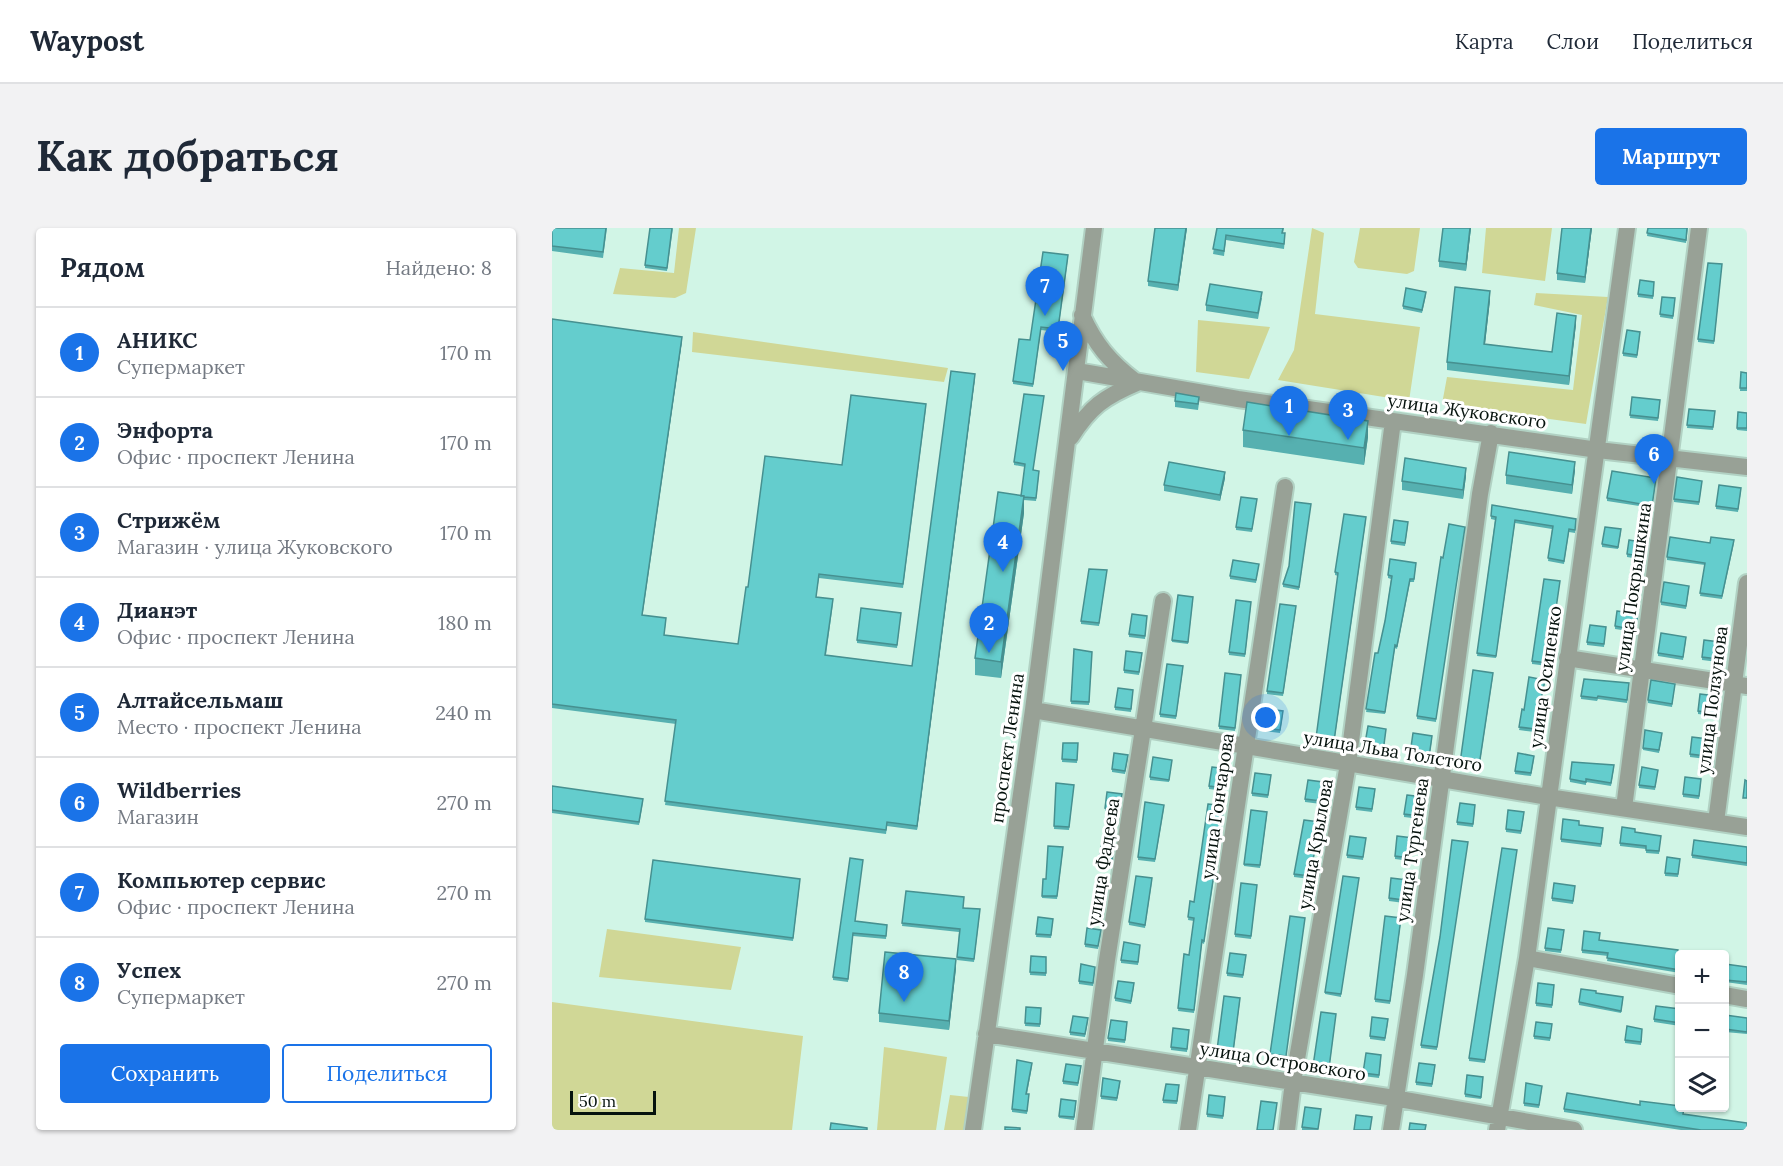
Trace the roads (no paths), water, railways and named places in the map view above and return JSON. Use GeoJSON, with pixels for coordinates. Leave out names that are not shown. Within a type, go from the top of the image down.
{"type":"FeatureCollection","features":[{"type":"Feature","properties":{"kind":"street","name":"проспект Ленина"},"geometry":{"type":"LineString","coordinates":[[973,1130],[1033,710],[1094,228]]}},
{"type":"Feature","properties":{"kind":"street","name":"улица Осипенко"},"geometry":{"type":"LineString","coordinates":[[1498,1124],[1527,958],[1627,228]]}},
{"type":"Feature","properties":{"kind":"street","name":"улица Покрышкина"},"geometry":{"type":"LineString","coordinates":[[1624,808],[1699,228]]}},
{"type":"Feature","properties":{"kind":"street"},"geometry":{"type":"LineString","coordinates":[[1082,315],[1098,347],[1116,366],[1138,383]]}},
{"type":"Feature","properties":{"kind":"street","name":"улица Жуковского"},"geometry":{"type":"LineString","coordinates":[[1077,371],[1138,383],[1393,421],[1491,433],[1598,450],[1669,456],[1747,467]]}},
{"type":"Feature","properties":{"kind":"street"},"geometry":{"type":"LineString","coordinates":[[1068,441],[1085,415],[1106,396],[1138,383]]}},
{"type":"Feature","properties":{"kind":"street","name":"улица Крылова"},"geometry":{"type":"LineString","coordinates":[[1287,1130],[1293,1082],[1348,764],[1393,421]]}},
{"type":"Feature","properties":{"kind":"street","name":"улица Тургенева"},"geometry":{"type":"LineString","coordinates":[[1391,1130],[1442,779],[1480,494],[1491,433]]}},
{"type":"Feature","properties":{"kind":"street","name":"улица Гончарова"},"geometry":{"type":"LineString","coordinates":[[1188,1130],[1285,488]]}},
{"type":"Feature","properties":{"kind":"street","name":"улица Ползунова"},"geometry":{"type":"LineString","coordinates":[[1716,822],[1740,685],[1747,583]]}},
{"type":"Feature","properties":{"kind":"street","name":"улица Фадеева"},"geometry":{"type":"LineString","coordinates":[[1084,1130],[1107,960],[1163,601]]}},
{"type":"Feature","properties":{"kind":"street"},"geometry":{"type":"LineString","coordinates":[[1567,658],[1740,685]]}},
{"type":"Feature","properties":{"kind":"street","name":"улица Льва Толстого"},"geometry":{"type":"LineString","coordinates":[[1033,710],[1348,764],[1747,826]]}},
{"type":"Feature","properties":{"kind":"street"},"geometry":{"type":"LineString","coordinates":[[1527,958],[1675,986]]}},
{"type":"Feature","properties":{"kind":"street"},"geometry":{"type":"LineString","coordinates":[[1729,996],[1747,999]]}},
{"type":"Feature","properties":{"kind":"street","name":"улица Островского"},"geometry":{"type":"LineString","coordinates":[[986,1034],[1395,1098],[1498,1124],[1574,1130]]}},
{"type":"Feature","properties":{"kind":"place","name":"Компьютер сервис"},"geometry":{"type":"Point","coordinates":[1045,316]}},
{"type":"Feature","properties":{"kind":"place","name":"Алтайсельмаш"},"geometry":{"type":"Point","coordinates":[1063,371]}},
{"type":"Feature","properties":{"kind":"place","name":"АНИКС"},"geometry":{"type":"Point","coordinates":[1289,436]}},
{"type":"Feature","properties":{"kind":"place","name":"Стрижём"},"geometry":{"type":"Point","coordinates":[1348,440]}},
{"type":"Feature","properties":{"kind":"place","name":"Wildberries"},"geometry":{"type":"Point","coordinates":[1654,484]}},
{"type":"Feature","properties":{"kind":"place","name":"Дианэт"},"geometry":{"type":"Point","coordinates":[1003,572]}},
{"type":"Feature","properties":{"kind":"place","name":"Энфорта"},"geometry":{"type":"Point","coordinates":[989,653]}},
{"type":"Feature","properties":{"kind":"place","name":"Успех"},"geometry":{"type":"Point","coordinates":[904,1002]}}]}
